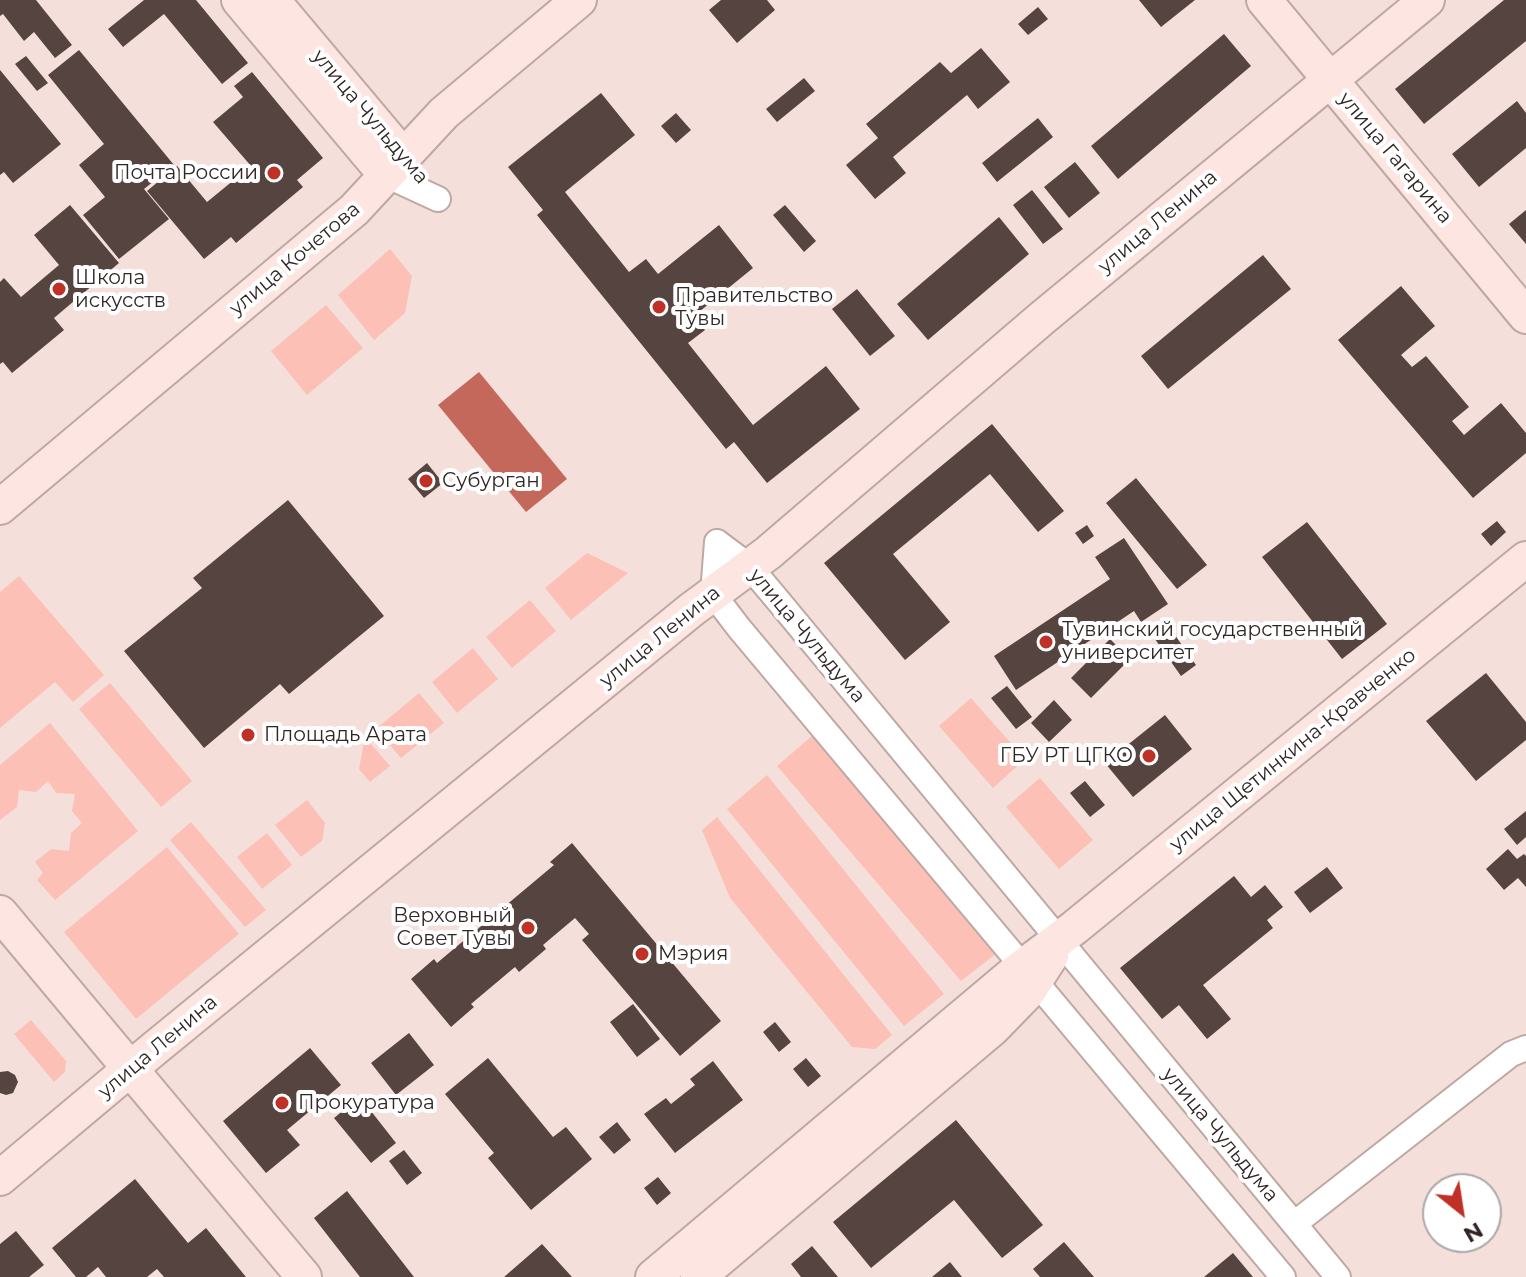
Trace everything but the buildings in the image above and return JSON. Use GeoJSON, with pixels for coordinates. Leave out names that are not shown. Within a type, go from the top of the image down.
{"type":"FeatureCollection","features":[{"type":"Feature","properties":{"kind":"street","name":"улица Чульдума"},"geometry":{"type":"LineString","coordinates":[[239,0],[394,166]]}},
{"type":"Feature","properties":{"kind":"street","name":"улица Чульдума"},"geometry":{"type":"LineString","coordinates":[[272,0],[394,166]]}},
{"type":"Feature","properties":{"kind":"street","name":"улица Кочетова"},"geometry":{"type":"LineString","coordinates":[[0,507],[354,210],[444,113],[579,0]]}},
{"type":"Feature","properties":{"kind":"street","name":"улица Гагарина"},"geometry":{"type":"LineString","coordinates":[[1264,0],[1526,316]]}},
{"type":"Feature","properties":{"kind":"street","name":"улица Ленина"},"geometry":{"type":"LineString","coordinates":[[0,1178],[691,610],[768,553],[1087,280],[1427,0]]}},
{"type":"Feature","properties":{"kind":"street","name":"улица Щетинкина-Кравченко"},"geometry":{"type":"LineString","coordinates":[[698,1277],[1010,1013],[1030,974],[1060,940],[1526,559]]}},
{"type":"Feature","properties":{"kind":"street","name":"улица Чульдума"},"geometry":{"type":"LineString","coordinates":[[749,566],[1338,1277]]}},
{"type":"Feature","properties":{"kind":"street"},"geometry":{"type":"LineString","coordinates":[[713,594],[1283,1277]]}},
{"type":"Feature","properties":{"kind":"street"},"geometry":{"type":"LineString","coordinates":[[0,913],[304,1277]]}},
{"type":"Feature","properties":{"kind":"street","name":"улица Щетинкина-Кравченко"},"geometry":{"type":"LineString","coordinates":[[653,1277],[988,995],[1030,974]]}},
{"type":"Feature","properties":{"kind":"street"},"geometry":{"type":"LineString","coordinates":[[1294,1224],[1511,1054],[1526,1048]]}},
{"type":"Feature","properties":{"kind":"shaded area"},"geometry":{"type":"Polygon","coordinates":[[[390,249],[412,276],[405,313],[374,340],[338,295],[390,249]]]}},
{"type":"Feature","properties":{"kind":"shaded area"},"geometry":{"type":"Polygon","coordinates":[[[326,305],[363,348],[307,395],[271,351],[326,305]]]}},
{"type":"Feature","properties":{"kind":"shaded area"},"geometry":{"type":"Polygon","coordinates":[[[479,372],[567,479],[526,512],[438,405],[479,372]]]}},
{"type":"Feature","properties":{"kind":"shaded area"},"geometry":{"type":"Polygon","coordinates":[[[587,553],[628,573],[571,620],[545,588],[587,553]]]}},
{"type":"Feature","properties":{"kind":"shaded area"},"geometry":{"type":"Polygon","coordinates":[[[19,576],[104,675],[73,702],[55,682],[0,728],[0,592],[19,576]]]}},
{"type":"Feature","properties":{"kind":"shaded area"},"geometry":{"type":"Polygon","coordinates":[[[530,600],[556,631],[512,668],[486,637],[530,600]]]}},
{"type":"Feature","properties":{"kind":"shaded area"},"geometry":{"type":"Polygon","coordinates":[[[473,648],[498,679],[457,713],[432,682],[473,648]]]}},
{"type":"Feature","properties":{"kind":"shaded area"},"geometry":{"type":"Polygon","coordinates":[[[110,683],[192,781],[161,807],[79,709],[110,683]]]}},
{"type":"Feature","properties":{"kind":"shaded area"},"geometry":{"type":"Polygon","coordinates":[[[419,693],[444,723],[401,758],[376,729],[419,693]]]}},
{"type":"Feature","properties":{"kind":"shaded area"},"geometry":{"type":"Polygon","coordinates":[[[971,698],[1025,759],[993,788],[939,726],[971,698]]]}},
{"type":"Feature","properties":{"kind":"shaded area"},"geometry":{"type":"Polygon","coordinates":[[[50,723],[138,831],[55,900],[37,880],[43,873],[35,862],[51,849],[69,851],[71,833],[82,823],[72,811],[75,794],[56,793],[48,781],[36,792],[19,790],[17,807],[0,820],[0,765],[50,723]]]}},
{"type":"Feature","properties":{"kind":"shaded area"},"geometry":{"type":"Polygon","coordinates":[[[812,736],[997,953],[961,981],[777,766],[812,736]]]}},
{"type":"Feature","properties":{"kind":"shaded area"},"geometry":{"type":"Polygon","coordinates":[[[365,737],[390,766],[370,782],[359,769],[365,737]]]}},
{"type":"Feature","properties":{"kind":"shaded area"},"geometry":{"type":"Polygon","coordinates":[[[767,775],[944,994],[904,1026],[727,809],[767,775]]]}},
{"type":"Feature","properties":{"kind":"shaded area"},"geometry":{"type":"Polygon","coordinates":[[[1040,778],[1093,840],[1059,869],[1006,807],[1040,778]]]}},
{"type":"Feature","properties":{"kind":"shaded area"},"geometry":{"type":"Polygon","coordinates":[[[307,800],[325,823],[322,841],[301,857],[275,825],[307,800]]]}},
{"type":"Feature","properties":{"kind":"shaded area"},"geometry":{"type":"Polygon","coordinates":[[[717,817],[892,1035],[875,1049],[852,1047],[730,898],[702,830],[717,817]]]}},
{"type":"Feature","properties":{"kind":"shaded area"},"geometry":{"type":"Polygon","coordinates":[[[191,822],[266,910],[245,927],[170,840],[191,822]]]}},
{"type":"Feature","properties":{"kind":"shaded area"},"geometry":{"type":"Polygon","coordinates":[[[267,833],[292,865],[262,889],[237,857],[267,833]]]}},
{"type":"Feature","properties":{"kind":"shaded area"},"geometry":{"type":"Polygon","coordinates":[[[167,847],[239,934],[136,1019],[64,932],[167,847]]]}},
{"type":"Feature","properties":{"kind":"shaded area"},"geometry":{"type":"Polygon","coordinates":[[[31,1020],[66,1061],[65,1072],[54,1082],[14,1034],[31,1020]]]}},
{"type":"Feature","properties":{"kind":"place","name":"Почта России"},"geometry":{"type":"Point","coordinates":[274,173]}},
{"type":"Feature","properties":{"kind":"place","name":"Школа искусств"},"geometry":{"type":"Point","coordinates":[59,289]}},
{"type":"Feature","properties":{"kind":"place","name":"Правительство Тувы"},"geometry":{"type":"Point","coordinates":[659,307]}},
{"type":"Feature","properties":{"kind":"place","name":"Субурган"},"geometry":{"type":"Point","coordinates":[426,481]}},
{"type":"Feature","properties":{"kind":"place","name":"Тувинский государственный университет"},"geometry":{"type":"Point","coordinates":[1046,642]}},
{"type":"Feature","properties":{"kind":"place","name":"Площадь Арата"},"geometry":{"type":"Point","coordinates":[248,735]}},
{"type":"Feature","properties":{"kind":"place","name":"ГБУ РТ ЦГКО"},"geometry":{"type":"Point","coordinates":[1149,756]}},
{"type":"Feature","properties":{"kind":"place","name":"Верховный Совет Тувы"},"geometry":{"type":"Point","coordinates":[528,928]}},
{"type":"Feature","properties":{"kind":"place","name":"Мэрия"},"geometry":{"type":"Point","coordinates":[642,954]}},
{"type":"Feature","properties":{"kind":"place","name":"Прокуратура"},"geometry":{"type":"Point","coordinates":[282,1103]}}]}
